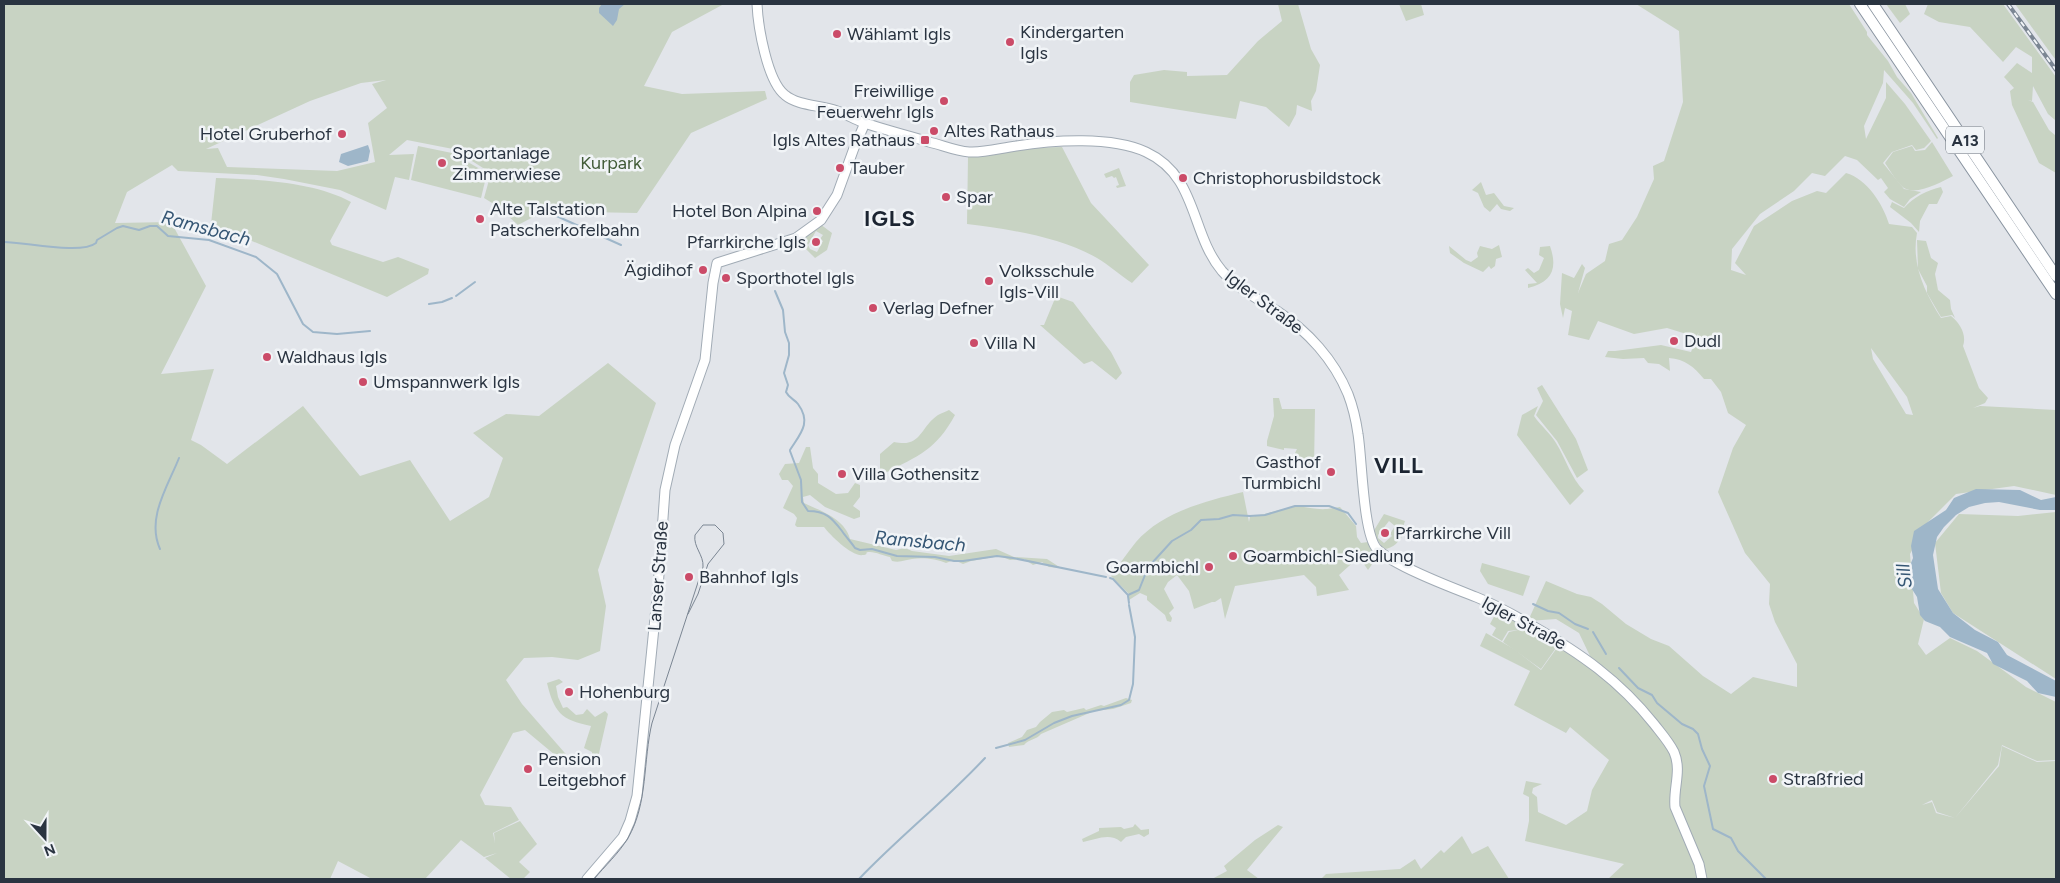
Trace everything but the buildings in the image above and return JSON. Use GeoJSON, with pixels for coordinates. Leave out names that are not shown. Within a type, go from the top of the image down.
{"type":"FeatureCollection","features":[{"type":"Feature","properties":{"kind":"highway","name":"A13"},"geometry":{"type":"LineString","coordinates":[[1860,4],[2056,294]]}},
{"type":"Feature","properties":{"kind":"highway","name":"A13"},"geometry":{"type":"LineString","coordinates":[[1873,4],[2056,276]]}},
{"type":"Feature","properties":{"kind":"main road"},"geometry":{"type":"LineString","coordinates":[[757,4],[762,41],[783,93],[796,100],[836,110],[865,123]]}},
{"type":"Feature","properties":{"kind":"main road","name":"Lanser Straße"},"geometry":{"type":"LineString","coordinates":[[587,879],[623,837],[637,796],[658,588],[665,490],[675,445],[705,360],[713,283],[717,263],[796,238],[821,220],[837,195],[865,123]]}},
{"type":"Feature","properties":{"kind":"main road","name":"Igler Straße"},"geometry":{"type":"LineString","coordinates":[[865,123],[964,152],[1039,143],[1116,143],[1145,152],[1168,168],[1185,189],[1206,246],[1224,273],[1243,289],[1300,328],[1319,347],[1342,382],[1354,412],[1361,452],[1370,532],[1376,547],[1386,555],[1426,576],[1504,610],[1566,645],[1601,670],[1626,692],[1663,735],[1675,755],[1678,772],[1674,799],[1675,807],[1699,864],[1702,879]]}},
{"type":"Feature","properties":{"kind":"green space","name":"Kurpark"},"geometry":{"type":"Polygon","coordinates":[[[4,4],[724,4],[672,32],[644,86],[682,94],[765,91],[767,99],[691,133],[637,213],[536,211],[537,215],[518,225],[497,206],[484,198],[491,173],[453,149],[407,140],[389,155],[414,154],[409,180],[395,177],[386,210],[340,190],[257,175],[178,171],[172,165],[127,192],[115,223],[171,222],[206,286],[161,374],[214,369],[191,440],[227,464],[303,406],[360,476],[410,460],[450,521],[489,497],[503,458],[473,433],[506,414],[539,416],[608,363],[656,403],[598,570],[606,606],[600,651],[578,660],[552,657],[524,658],[506,680],[522,704],[571,760],[561,760],[525,730],[513,733],[480,795],[485,805],[511,807],[519,820],[493,833],[495,843],[494,833],[520,821],[537,844],[519,862],[530,872],[523,879],[511,879],[485,858],[497,853],[484,857],[461,840],[425,879],[372,879],[338,861],[330,879],[4,879],[4,4]],[[386,80],[361,83],[310,101],[206,149],[218,148],[227,167],[337,171],[375,162],[368,123],[387,108],[372,84],[386,80]]]}},
{"type":"Feature","properties":{"kind":"green space"},"geometry":{"type":"Polygon","coordinates":[[[1278,4],[1298,4],[1311,49],[1320,65],[1316,91],[1311,101],[1312,111],[1297,105],[1296,114],[1289,127],[1266,107],[1240,101],[1236,119],[1130,102],[1130,82],[1134,75],[1164,70],[1187,72],[1187,76],[1227,75],[1258,41],[1282,21],[1278,4]]]}},
{"type":"Feature","properties":{"kind":"green space"},"geometry":{"type":"Polygon","coordinates":[[[1399,4],[1421,4],[1424,15],[1406,21],[1399,4]]]}},
{"type":"Feature","properties":{"kind":"green space"},"geometry":{"type":"Polygon","coordinates":[[[1636,4],[1849,4],[1867,32],[1867,35],[1911,93],[1938,138],[1913,103],[1884,70],[1883,83],[1864,126],[1866,139],[1886,98],[1886,82],[1905,104],[1931,141],[1924,148],[1916,150],[1912,145],[1892,152],[1883,163],[1904,189],[1921,192],[1910,199],[1904,207],[1890,199],[1884,192],[1888,188],[1881,178],[1878,180],[1857,160],[1845,156],[1825,176],[1812,173],[1794,191],[1760,214],[1732,249],[1731,270],[1746,275],[1735,263],[1754,226],[1792,201],[1817,191],[1826,193],[1846,173],[1854,176],[1873,193],[1883,208],[1889,224],[1912,227],[1917,233],[1916,256],[1925,288],[1941,318],[1951,316],[1960,326],[1964,338],[1963,346],[1979,388],[1988,398],[1985,403],[1973,408],[1980,406],[2056,410],[2056,495],[2014,486],[1956,494],[1926,524],[1910,554],[1914,603],[1924,619],[1918,644],[1926,655],[1950,638],[1977,651],[2026,687],[2056,702],[2056,760],[2037,761],[2002,745],[1998,765],[1955,818],[1999,766],[2002,746],[2037,762],[2056,761],[2056,879],[1608,879],[1624,864],[1525,841],[1529,821],[1529,797],[1523,794],[1526,781],[1542,784],[1533,788],[1532,793],[1537,797],[1538,812],[1566,825],[1587,811],[1592,790],[1609,760],[1570,727],[1566,733],[1514,705],[1530,671],[1480,646],[1486,633],[1514,649],[1541,670],[1559,645],[1577,657],[1612,685],[1643,716],[1682,770],[1648,711],[1622,683],[1590,656],[1579,633],[1556,619],[1528,621],[1546,581],[1577,594],[1591,597],[1626,624],[1651,639],[1669,646],[1703,676],[1731,694],[1753,677],[1797,687],[1797,664],[1775,622],[1769,604],[1770,584],[1745,553],[1718,492],[1733,448],[1746,425],[1728,413],[1721,392],[1711,379],[1704,379],[1693,367],[1684,362],[1669,358],[1670,371],[1659,364],[1648,363],[1644,358],[1623,359],[1605,357],[1608,351],[1661,345],[1691,352],[1699,332],[1696,337],[1667,328],[1634,334],[1598,321],[1589,340],[1568,335],[1572,311],[1565,308],[1563,318],[1560,304],[1562,273],[1574,278],[1582,264],[1585,268],[1578,293],[1586,274],[1605,261],[1609,244],[1622,240],[1637,217],[1654,179],[1653,166],[1664,161],[1683,102],[1679,31],[1636,4]],[[1871,348],[1873,359],[1906,414],[1913,415],[1907,397],[1871,348]],[[1932,800],[1922,805],[1932,802],[1936,813],[1955,818],[1937,812],[1932,800]]]}},
{"type":"Feature","properties":{"kind":"green space"},"geometry":{"type":"Polygon","coordinates":[[[1886,4],[1905,4],[1910,14],[1900,23],[1886,4]]]}},
{"type":"Feature","properties":{"kind":"green space"},"geometry":{"type":"Polygon","coordinates":[[[1928,4],[2003,4],[2056,77],[2056,124],[2055,120],[2048,114],[2033,86],[2032,101],[2028,100],[2033,102],[2049,130],[2055,135],[2056,173],[2039,163],[2012,105],[2010,91],[2014,88],[2004,77],[2017,63],[2032,73],[2032,57],[2016,47],[2003,62],[1970,27],[1939,22],[1924,14],[1928,4]]]}},
{"type":"Feature","properties":{"kind":"green space"},"geometry":{"type":"Polygon","coordinates":[[[2015,4],[2056,4],[2056,60],[2052,55],[2015,4]]]}},
{"type":"Feature","properties":{"kind":"green space"},"geometry":{"type":"Polygon","coordinates":[[[1932,142],[1953,176],[1936,185],[1922,189],[1909,190],[1904,188],[1896,180],[1885,163],[1893,152],[1912,146],[1915,151],[1925,150],[1932,142]]]}},
{"type":"Feature","properties":{"kind":"green space","name":"Sportanlage Zimmerwiese"},"geometry":{"type":"Polygon","coordinates":[[[418,146],[452,153],[487,173],[481,198],[411,180],[418,146]]]}},
{"type":"Feature","properties":{"kind":"green space"},"geometry":{"type":"Polygon","coordinates":[[[1062,147],[1091,203],[1149,265],[1132,283],[1097,258],[1051,239],[1017,231],[967,224],[968,157],[1029,148],[1062,147]]]}},
{"type":"Feature","properties":{"kind":"green space"},"geometry":{"type":"Polygon","coordinates":[[[1119,168],[1126,186],[1117,188],[1116,186],[1119,185],[1116,177],[1106,178],[1104,174],[1119,168]]]}},
{"type":"Feature","properties":{"kind":"green space"},"geometry":{"type":"Polygon","coordinates":[[[216,178],[285,183],[337,195],[351,202],[330,241],[332,245],[383,262],[398,257],[429,269],[428,274],[387,297],[211,224],[216,178]]]}},
{"type":"Feature","properties":{"kind":"green space"},"geometry":{"type":"Polygon","coordinates":[[[1481,182],[1486,195],[1494,193],[1504,206],[1514,208],[1510,211],[1501,209],[1497,204],[1490,212],[1484,207],[1478,193],[1472,190],[1481,182]]]}},
{"type":"Feature","properties":{"kind":"green space"},"geometry":{"type":"Polygon","coordinates":[[[1941,187],[1943,192],[1937,204],[1929,204],[1920,221],[1919,232],[1911,223],[1890,207],[1892,202],[1904,208],[1921,194],[1941,187]]]}},
{"type":"Feature","properties":{"kind":"green space"},"geometry":{"type":"Polygon","coordinates":[[[820,224],[832,233],[827,250],[815,258],[801,244],[802,239],[820,224]],[[816,231],[808,245],[810,249],[817,252],[823,241],[820,239],[823,235],[816,231]]]}},
{"type":"Feature","properties":{"kind":"green space"},"geometry":{"type":"Polygon","coordinates":[[[1917,240],[1926,241],[1931,258],[1938,263],[1935,274],[1938,290],[1950,300],[1955,318],[1952,315],[1941,317],[1927,293],[1927,286],[1918,269],[1917,240]]]}},
{"type":"Feature","properties":{"kind":"green space"},"geometry":{"type":"Polygon","coordinates":[[[1499,245],[1502,257],[1496,259],[1495,266],[1491,269],[1489,266],[1483,272],[1464,263],[1450,253],[1449,246],[1471,262],[1478,257],[1477,253],[1480,246],[1492,249],[1499,245]]]}},
{"type":"Feature","properties":{"kind":"green space"},"geometry":{"type":"Polygon","coordinates":[[[1550,246],[1553,261],[1551,273],[1543,282],[1528,288],[1528,284],[1537,283],[1525,270],[1528,268],[1534,273],[1539,270],[1544,258],[1539,255],[1540,247],[1550,246]]]}},
{"type":"Feature","properties":{"kind":"green space"},"geometry":{"type":"Polygon","coordinates":[[[1056,296],[1073,302],[1111,352],[1122,373],[1116,380],[1092,361],[1084,364],[1040,325],[1044,325],[1056,296]]]}},
{"type":"Feature","properties":{"kind":"green space"},"geometry":{"type":"Polygon","coordinates":[[[1542,385],[1576,439],[1588,470],[1577,478],[1557,441],[1536,415],[1543,401],[1537,388],[1542,385]]]}},
{"type":"Feature","properties":{"kind":"green space"},"geometry":{"type":"Polygon","coordinates":[[[1273,398],[1279,398],[1282,409],[1315,409],[1314,466],[1301,465],[1295,453],[1297,449],[1284,448],[1284,450],[1267,446],[1274,416],[1273,398]]]}},
{"type":"Feature","properties":{"kind":"green space"},"geometry":{"type":"Polygon","coordinates":[[[1538,406],[1534,416],[1560,449],[1579,486],[1584,491],[1570,505],[1517,435],[1522,415],[1538,406]]]}},
{"type":"Feature","properties":{"kind":"green space"},"geometry":{"type":"Polygon","coordinates":[[[949,410],[955,415],[948,427],[933,444],[917,456],[885,473],[880,471],[880,454],[894,442],[903,443],[915,440],[932,420],[949,410]]]}},
{"type":"Feature","properties":{"kind":"green space"},"geometry":{"type":"Polygon","coordinates":[[[806,447],[810,447],[813,468],[818,474],[818,483],[836,494],[848,493],[855,483],[860,485],[860,497],[853,506],[860,511],[860,517],[854,519],[825,507],[810,495],[803,497],[804,503],[832,516],[838,521],[850,539],[896,550],[905,548],[912,551],[949,556],[996,549],[1014,557],[1047,559],[1061,568],[1049,567],[1042,562],[1033,565],[1024,559],[1010,560],[1000,556],[963,564],[954,560],[946,563],[925,558],[895,562],[890,557],[875,553],[868,552],[858,555],[853,553],[836,540],[824,527],[797,527],[795,525],[797,518],[794,514],[783,508],[793,486],[788,480],[782,480],[779,474],[785,464],[799,463],[806,447]]]}},
{"type":"Feature","properties":{"kind":"green space"},"geometry":{"type":"Polygon","coordinates":[[[1243,492],[1249,522],[1250,517],[1294,507],[1327,509],[1340,507],[1356,526],[1357,537],[1361,543],[1368,542],[1378,556],[1368,570],[1359,557],[1339,575],[1349,590],[1317,596],[1316,587],[1304,575],[1235,586],[1225,619],[1221,598],[1194,609],[1189,591],[1177,575],[1168,582],[1164,589],[1174,608],[1169,613],[1172,618],[1171,622],[1167,621],[1165,615],[1147,600],[1147,596],[1140,593],[1129,600],[1129,594],[1111,576],[1136,542],[1158,523],[1172,515],[1214,499],[1243,492]]]}},
{"type":"Feature","properties":{"kind":"green space"},"geometry":{"type":"Polygon","coordinates":[[[2056,512],[2056,679],[1953,613],[1941,593],[1935,543],[1959,514],[2018,516],[2056,512]]]}},
{"type":"Feature","properties":{"kind":"green space"},"geometry":{"type":"Polygon","coordinates":[[[1384,514],[1405,521],[1403,527],[1405,532],[1390,548],[1383,549],[1373,532],[1384,514]],[[1389,521],[1378,535],[1378,538],[1384,543],[1392,536],[1390,534],[1395,526],[1389,521]]]}},
{"type":"Feature","properties":{"kind":"green space"},"geometry":{"type":"Polygon","coordinates":[[[1482,563],[1530,576],[1523,596],[1488,584],[1480,571],[1482,563]]]}},
{"type":"Feature","properties":{"kind":"green space"},"geometry":{"type":"Polygon","coordinates":[[[1497,611],[1558,645],[1541,669],[1503,642],[1509,632],[1518,630],[1508,631],[1502,641],[1492,635],[1496,628],[1490,624],[1497,611]]]}},
{"type":"Feature","properties":{"kind":"green space"},"geometry":{"type":"Polygon","coordinates":[[[559,679],[563,682],[556,686],[563,708],[567,707],[576,715],[583,714],[587,709],[595,717],[605,711],[608,714],[597,762],[592,766],[592,752],[584,748],[591,726],[572,721],[560,713],[553,701],[547,683],[559,679]]]}},
{"type":"Feature","properties":{"kind":"green space"},"geometry":{"type":"Polygon","coordinates":[[[1126,698],[1132,700],[1131,703],[1113,709],[1094,711],[1041,734],[1024,745],[1009,747],[1008,743],[1022,737],[1027,730],[1036,727],[1052,712],[1064,710],[1067,712],[1084,708],[1086,710],[1126,698]]]}},
{"type":"Feature","properties":{"kind":"green space"},"geometry":{"type":"Polygon","coordinates":[[[1135,824],[1141,830],[1149,829],[1149,834],[1144,837],[1139,834],[1126,837],[1121,842],[1107,837],[1083,842],[1082,839],[1099,831],[1099,828],[1121,827],[1124,829],[1133,827],[1135,824]]]}},
{"type":"Feature","properties":{"kind":"green space"},"geometry":{"type":"Polygon","coordinates":[[[1278,825],[1283,827],[1247,870],[1259,879],[1212,879],[1227,871],[1224,866],[1255,840],[1278,825]]]}},
{"type":"Feature","properties":{"kind":"green space"},"geometry":{"type":"Polygon","coordinates":[[[1462,836],[1472,854],[1488,846],[1509,879],[1321,879],[1326,874],[1400,869],[1415,859],[1421,869],[1441,850],[1444,853],[1462,836]]]}},
{"type":"Feature","properties":{"kind":"water"},"geometry":{"type":"Polygon","coordinates":[[[602,4],[625,4],[619,9],[617,20],[613,26],[599,13],[599,8],[602,4]]]}},
{"type":"Feature","properties":{"kind":"water"},"geometry":{"type":"Polygon","coordinates":[[[368,145],[370,151],[368,161],[348,166],[339,162],[341,154],[368,145]]]}},
{"type":"Feature","properties":{"kind":"water"},"geometry":{"type":"Polygon","coordinates":[[[1976,489],[2020,490],[2041,500],[2056,497],[2055,510],[2040,510],[1999,502],[1969,507],[1956,515],[1944,527],[1937,537],[1933,555],[1938,589],[1953,613],[1975,630],[1998,642],[2007,655],[2056,681],[2056,697],[2038,693],[2027,681],[1993,664],[1987,653],[1950,637],[1940,627],[1925,621],[1920,615],[1917,597],[1910,586],[1907,573],[1913,558],[1911,546],[1914,531],[1946,510],[1954,498],[1976,489]]]}},
{"type":"Feature","properties":{"kind":"waterway","name":"Ramsbach"},"geometry":{"type":"LineString","coordinates":[[541,209],[621,245]]}},
{"type":"Feature","properties":{"kind":"waterway","name":"Ramsbach"},"geometry":{"type":"LineString","coordinates":[[4,242],[78,248],[96,243],[97,240],[123,226],[139,230],[150,226],[157,226],[168,236],[209,240],[256,257],[277,274],[303,324],[313,332],[337,334],[370,331]]}},
{"type":"Feature","properties":{"kind":"waterway","name":"Ramsbach"},"geometry":{"type":"LineString","coordinates":[[456,296],[475,282]]}},
{"type":"Feature","properties":{"kind":"waterway","name":"Ramsbach"},"geometry":{"type":"LineString","coordinates":[[775,291],[783,310],[785,332],[789,343],[789,355],[784,373],[788,385],[786,392],[798,404],[804,417],[801,433],[790,450]]}},
{"type":"Feature","properties":{"kind":"waterway","name":"Ramsbach"},"geometry":{"type":"LineString","coordinates":[[429,304],[452,298]]}},
{"type":"Feature","properties":{"kind":"waterway","name":"Ramsbach"},"geometry":{"type":"LineString","coordinates":[[790,451],[801,480]]}},
{"type":"Feature","properties":{"kind":"waterway"},"geometry":{"type":"LineString","coordinates":[[160,549],[156,537],[157,514],[164,491],[179,458]]}},
{"type":"Feature","properties":{"kind":"waterway","name":"Ramsbach"},"geometry":{"type":"LineString","coordinates":[[801,481],[802,502],[808,511],[819,512],[828,516],[855,548],[860,550],[872,549],[897,556],[935,557],[954,561],[997,556],[1106,577]]}},
{"type":"Feature","properties":{"kind":"waterway","name":"Ramsbach"},"geometry":{"type":"LineString","coordinates":[[1110,578],[1128,595],[1139,590],[1152,563],[1172,541],[1191,530],[1201,520],[1219,519],[1233,515],[1265,515],[1295,506],[1329,506],[1348,513],[1356,524]]}},
{"type":"Feature","properties":{"kind":"waterway"},"geometry":{"type":"LineString","coordinates":[[1128,596],[1129,603]]}},
{"type":"Feature","properties":{"kind":"waterway","name":"Ramsbach"},"geometry":{"type":"LineString","coordinates":[[1533,604],[1548,611],[1559,613],[1575,624],[1588,629]]}},
{"type":"Feature","properties":{"kind":"waterway"},"geometry":{"type":"LineString","coordinates":[[996,748],[1025,740],[1054,723],[1072,716],[1121,705],[1129,700],[1133,684],[1135,637],[1129,605]]}},
{"type":"Feature","properties":{"kind":"waterway","name":"Ramsbach"},"geometry":{"type":"LineString","coordinates":[[1593,632],[1606,654]]}},
{"type":"Feature","properties":{"kind":"waterway","name":"Ramsbach"},"geometry":{"type":"LineString","coordinates":[[1619,668],[1638,688],[1652,695],[1657,703],[1682,724],[1693,729],[1698,734],[1702,749],[1710,766],[1704,786],[1713,829],[1731,838],[1738,851],[1766,879]]}},
{"type":"Feature","properties":{"kind":"waterway"},"geometry":{"type":"LineString","coordinates":[[859,879],[985,758]]}},
{"type":"Feature","properties":{"kind":"tram line"},"geometry":{"type":"LineString","coordinates":[[594,879],[628,838],[639,811],[652,723],[703,567],[695,535],[703,525],[715,525],[723,533],[724,544],[708,564],[698,594],[688,614]]}},
{"type":"Feature","properties":{"kind":"railway"},"geometry":{"type":"LineString","coordinates":[[2008,4],[2056,70]]}},
{"type":"Feature","properties":{"kind":"place","name":"Wählamt Igls"},"geometry":{"type":"Point","coordinates":[837,34]}},
{"type":"Feature","properties":{"kind":"place","name":"Kindergarten Igls"},"geometry":{"type":"Point","coordinates":[1010,42]}},
{"type":"Feature","properties":{"kind":"place","name":"Freiwillige Feuerwehr Igls"},"geometry":{"type":"Point","coordinates":[944,101]}},
{"type":"Feature","properties":{"kind":"place","name":"Altes Rathaus"},"geometry":{"type":"Point","coordinates":[934,131]}},
{"type":"Feature","properties":{"kind":"place","name":"Hotel Gruberhof"},"geometry":{"type":"Point","coordinates":[342,134]}},
{"type":"Feature","properties":{"kind":"place","name":"Igls Altes Rathaus"},"geometry":{"type":"Point","coordinates":[925,140]}},
{"type":"Feature","properties":{"kind":"place","name":"Sportanlage Zimmerwiese"},"geometry":{"type":"Point","coordinates":[442,163]}},
{"type":"Feature","properties":{"kind":"place","name":"Tauber"},"geometry":{"type":"Point","coordinates":[840,168]}},
{"type":"Feature","properties":{"kind":"place","name":"Christophorusbildstock"},"geometry":{"type":"Point","coordinates":[1183,178]}},
{"type":"Feature","properties":{"kind":"place","name":"Spar"},"geometry":{"type":"Point","coordinates":[946,197]}},
{"type":"Feature","properties":{"kind":"place","name":"Hotel Bon Alpina"},"geometry":{"type":"Point","coordinates":[817,211]}},
{"type":"Feature","properties":{"kind":"place","name":"Alte Talstation Patscherkofelbahn"},"geometry":{"type":"Point","coordinates":[480,219]}},
{"type":"Feature","properties":{"kind":"place","name":"Pfarrkirche Igls"},"geometry":{"type":"Point","coordinates":[816,242]}},
{"type":"Feature","properties":{"kind":"place","name":"Ägidihof"},"geometry":{"type":"Point","coordinates":[703,270]}},
{"type":"Feature","properties":{"kind":"place","name":"Sporthotel Igls"},"geometry":{"type":"Point","coordinates":[726,278]}},
{"type":"Feature","properties":{"kind":"place","name":"Volksschule Igls-Vill"},"geometry":{"type":"Point","coordinates":[989,281]}},
{"type":"Feature","properties":{"kind":"place","name":"Verlag Defner"},"geometry":{"type":"Point","coordinates":[873,308]}},
{"type":"Feature","properties":{"kind":"place","name":"Dudl"},"geometry":{"type":"Point","coordinates":[1674,341]}},
{"type":"Feature","properties":{"kind":"place","name":"Villa N"},"geometry":{"type":"Point","coordinates":[974,343]}},
{"type":"Feature","properties":{"kind":"place","name":"Waldhaus Igls"},"geometry":{"type":"Point","coordinates":[267,357]}},
{"type":"Feature","properties":{"kind":"place","name":"Umspannwerk Igls"},"geometry":{"type":"Point","coordinates":[363,382]}},
{"type":"Feature","properties":{"kind":"place","name":"Gasthof Turmbichl"},"geometry":{"type":"Point","coordinates":[1331,472]}},
{"type":"Feature","properties":{"kind":"place","name":"Villa Gothensitz"},"geometry":{"type":"Point","coordinates":[842,474]}},
{"type":"Feature","properties":{"kind":"place","name":"Pfarrkirche Vill"},"geometry":{"type":"Point","coordinates":[1385,533]}},
{"type":"Feature","properties":{"kind":"place","name":"Goarmbichl-Siedlung"},"geometry":{"type":"Point","coordinates":[1233,556]}},
{"type":"Feature","properties":{"kind":"place","name":"Goarmbichl"},"geometry":{"type":"Point","coordinates":[1209,567]}},
{"type":"Feature","properties":{"kind":"place","name":"Bahnhof Igls"},"geometry":{"type":"Point","coordinates":[689,577]}},
{"type":"Feature","properties":{"kind":"place","name":"Hohenburg"},"geometry":{"type":"Point","coordinates":[569,692]}},
{"type":"Feature","properties":{"kind":"place","name":"Pension Leitgebhof"},"geometry":{"type":"Point","coordinates":[528,769]}},
{"type":"Feature","properties":{"kind":"place","name":"Straßfried"},"geometry":{"type":"Point","coordinates":[1773,779]}},
{"type":"Feature","properties":{"kind":"district","name":"IGLS"},"geometry":{"type":"Point","coordinates":[890,218]}},
{"type":"Feature","properties":{"kind":"district","name":"VILL"},"geometry":{"type":"Point","coordinates":[1399,465]}},
{"type":"Feature","properties":{"kind":"water label","name":"Sill"},"geometry":{"type":"Point","coordinates":[1904,576]}}]}
